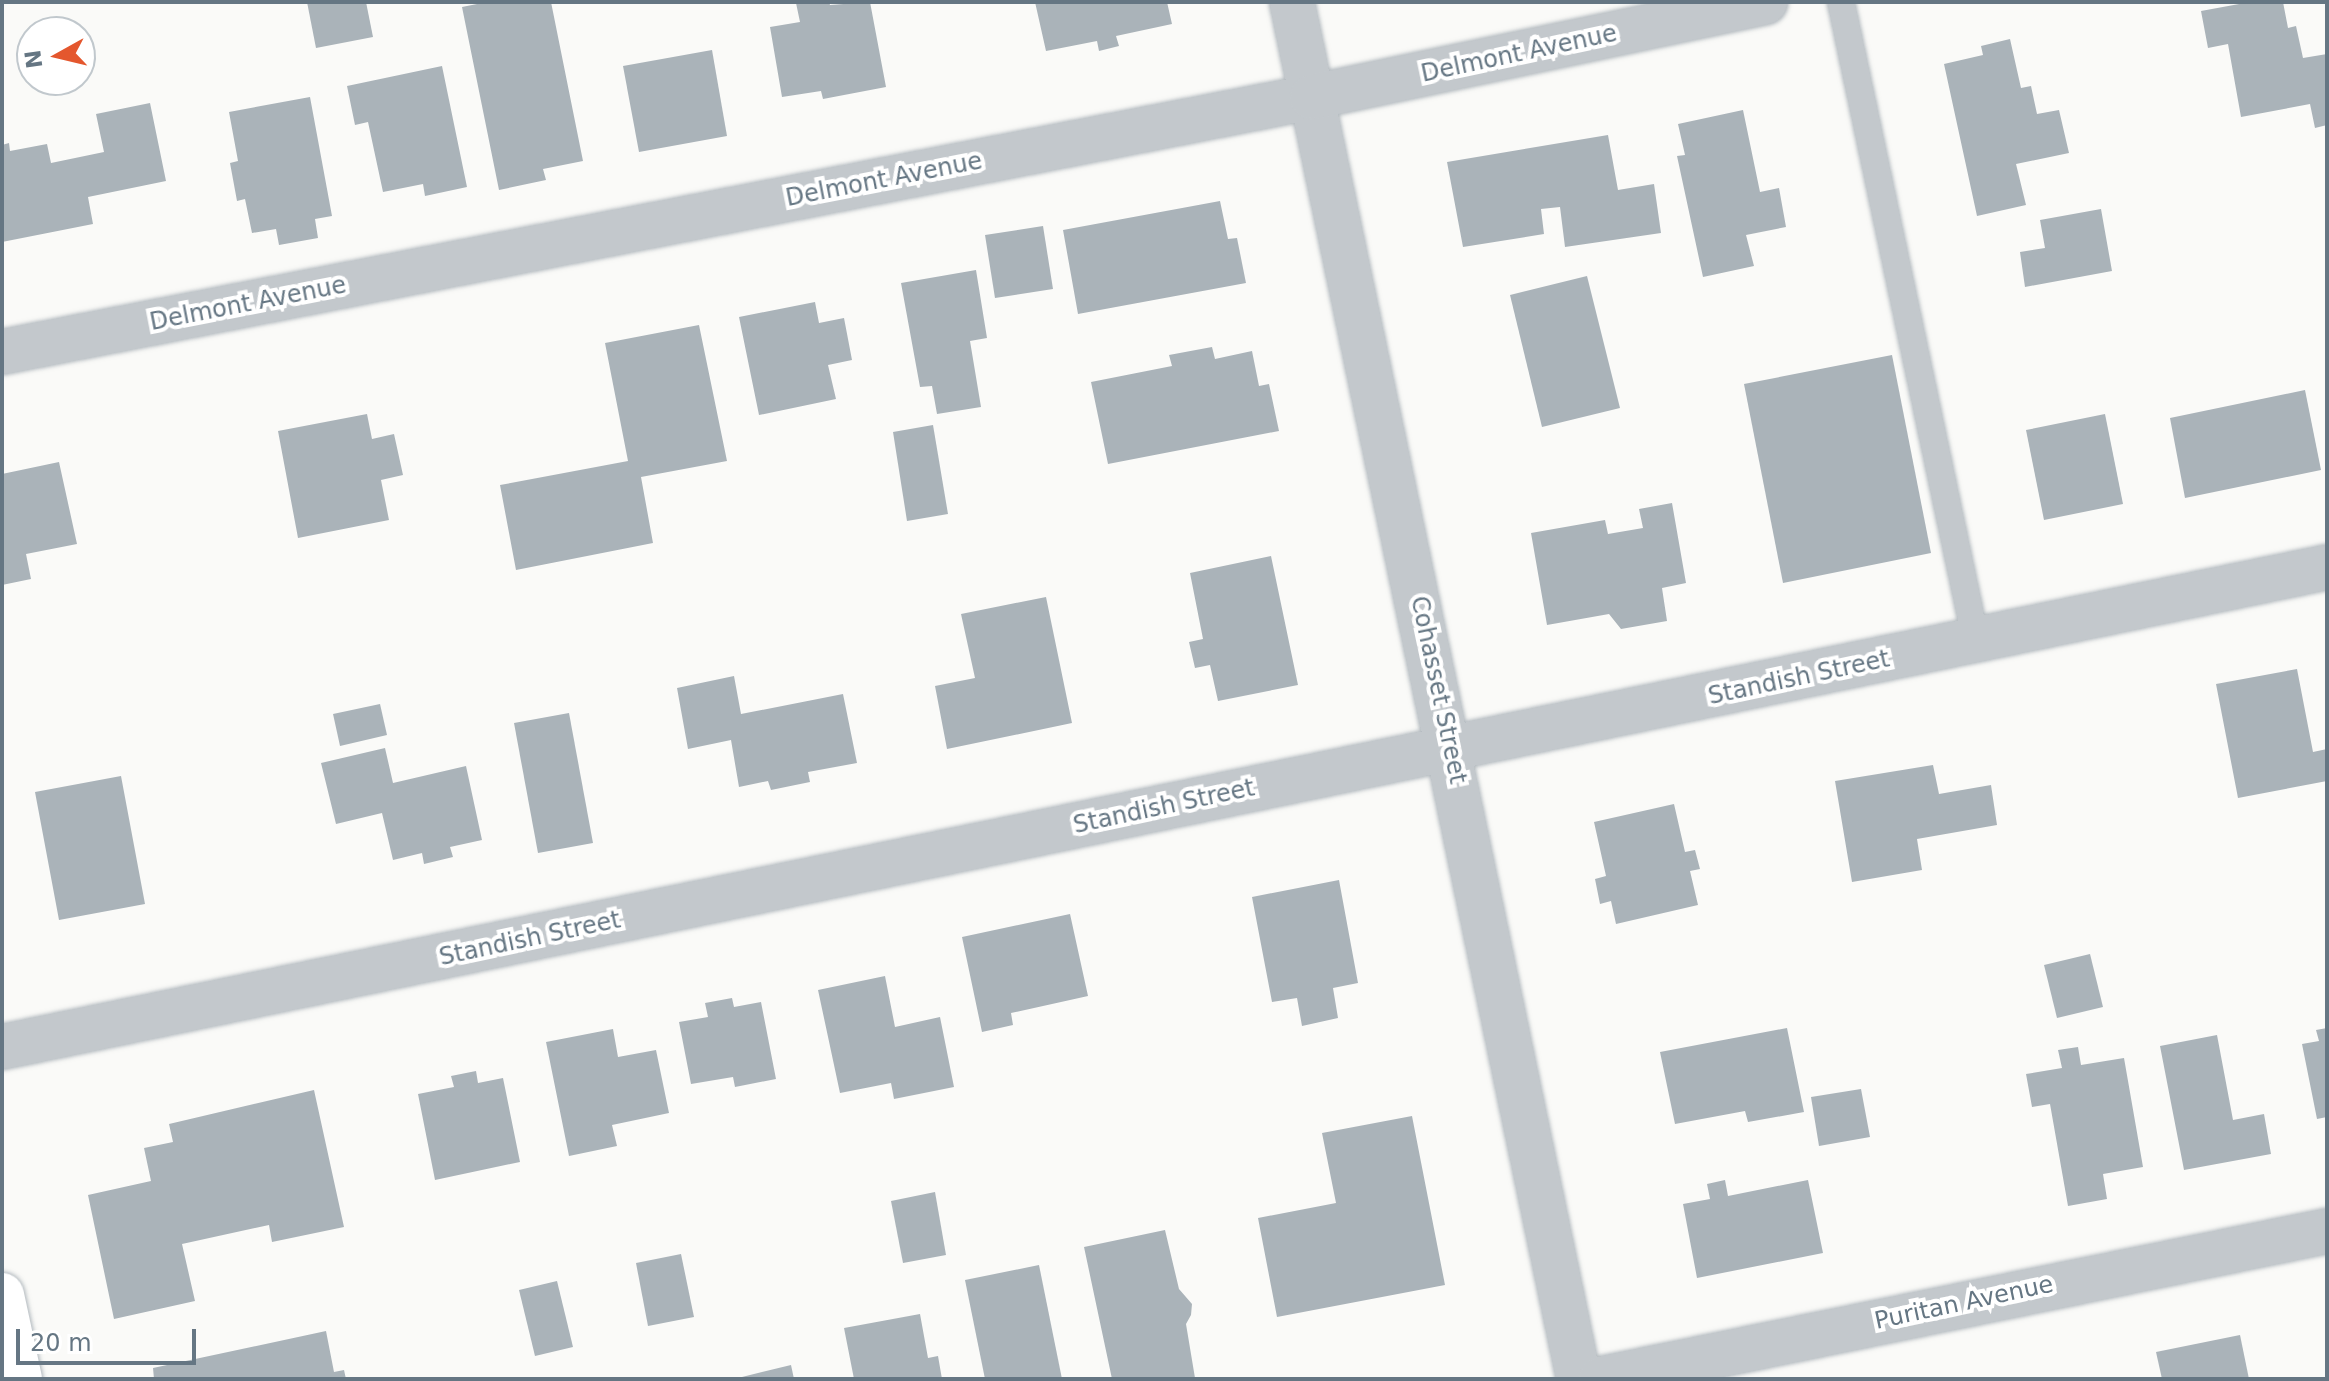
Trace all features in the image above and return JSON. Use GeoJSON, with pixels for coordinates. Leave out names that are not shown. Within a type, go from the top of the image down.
{"type":"FeatureCollection","features":[{"type":"Feature","properties":{"kind":"main road"},"geometry":{"type":"LineString","coordinates":[[2,1295],[20,1379]]}},
{"type":"Feature","properties":{"kind":"street","name":"Cohasset Street"},"geometry":{"type":"LineString","coordinates":[[1292,2],[1450,746],[1579,1379]]}},
{"type":"Feature","properties":{"kind":"street","name":"Delmont Avenue"},"geometry":{"type":"LineString","coordinates":[[2,352],[1312,97],[1765,2]]}},
{"type":"Feature","properties":{"kind":"street","name":"Standish Street"},"geometry":{"type":"LineString","coordinates":[[2,1047],[2327,567]]}},
{"type":"Feature","properties":{"kind":"street","name":"Puritan Avenue"},"geometry":{"type":"LineString","coordinates":[[1601,1379],[2327,1231]]}},
{"type":"Feature","properties":{"kind":"lane"},"geometry":{"type":"LineString","coordinates":[[1841,2],[1976,641]]}},
{"type":"Feature","properties":{"kind":"building"},"geometry":{"type":"Polygon","coordinates":[[[307,2],[366,2],[373,37],[316,48],[307,2]]]}},
{"type":"Feature","properties":{"kind":"building"},"geometry":{"type":"Polygon","coordinates":[[[487,2],[551,2],[583,161],[543,169],[546,180],[499,190],[462,7],[487,2]]]}},
{"type":"Feature","properties":{"kind":"building"},"geometry":{"type":"Polygon","coordinates":[[[829,2],[830,5],[870,2],[886,87],[823,99],[821,91],[782,97],[770,27],[800,22],[796,3],[829,2]]]}},
{"type":"Feature","properties":{"kind":"building"},"geometry":{"type":"Polygon","coordinates":[[[1035,2],[1167,2],[1172,24],[1116,36],[1119,46],[1099,51],[1097,41],[1046,51],[1035,2]]]}},
{"type":"Feature","properties":{"kind":"building"},"geometry":{"type":"Polygon","coordinates":[[[2250,2],[2283,2],[2288,28],[2296,26],[2303,58],[2327,54],[2327,125],[2315,128],[2310,104],[2241,117],[2228,44],[2208,48],[2201,11],[2250,2]]]}},
{"type":"Feature","properties":{"kind":"building"},"geometry":{"type":"Polygon","coordinates":[[[2010,39],[2021,88],[2031,86],[2037,114],[2059,110],[2069,153],[2016,164],[2026,205],[1977,216],[1944,64],[1983,55],[1981,46],[2010,39]]]}},
{"type":"Feature","properties":{"kind":"building"},"geometry":{"type":"Polygon","coordinates":[[[712,50],[727,136],[639,152],[623,66],[712,50]]]}},
{"type":"Feature","properties":{"kind":"building"},"geometry":{"type":"Polygon","coordinates":[[[442,66],[467,187],[425,196],[423,184],[383,192],[368,122],[355,125],[347,86],[442,66]]]}},
{"type":"Feature","properties":{"kind":"building"},"geometry":{"type":"Polygon","coordinates":[[[310,97],[332,216],[315,219],[318,238],[279,245],[276,229],[252,233],[245,199],[237,201],[230,163],[238,161],[229,112],[310,97]]]}},
{"type":"Feature","properties":{"kind":"building"},"geometry":{"type":"Polygon","coordinates":[[[150,103],[166,181],[88,197],[93,224],[2,242],[2,145],[9,143],[10,151],[47,144],[51,163],[104,152],[96,114],[150,103]]]}},
{"type":"Feature","properties":{"kind":"building"},"geometry":{"type":"Polygon","coordinates":[[[1743,110],[1760,192],[1779,188],[1786,227],[1746,235],[1754,266],[1703,277],[1677,156],[1685,155],[1678,124],[1743,110]]]}},
{"type":"Feature","properties":{"kind":"building"},"geometry":{"type":"Polygon","coordinates":[[[1608,135],[1618,190],[1654,184],[1661,233],[1565,247],[1560,207],[1541,209],[1544,234],[1463,247],[1447,162],[1608,135]]]}},
{"type":"Feature","properties":{"kind":"building"},"geometry":{"type":"Polygon","coordinates":[[[1220,201],[1228,239],[1237,238],[1246,283],[1078,314],[1063,230],[1220,201]]]}},
{"type":"Feature","properties":{"kind":"building"},"geometry":{"type":"Polygon","coordinates":[[[2101,209],[2112,271],[2025,287],[2020,252],[2045,248],[2040,220],[2101,209]]]}},
{"type":"Feature","properties":{"kind":"building"},"geometry":{"type":"Polygon","coordinates":[[[1043,226],[1053,289],[995,298],[985,235],[1043,226]]]}},
{"type":"Feature","properties":{"kind":"building"},"geometry":{"type":"Polygon","coordinates":[[[976,270],[987,338],[970,341],[981,407],[937,414],[932,386],[920,387],[901,283],[976,270]]]}},
{"type":"Feature","properties":{"kind":"building"},"geometry":{"type":"Polygon","coordinates":[[[1587,276],[1620,408],[1542,427],[1510,295],[1587,276]]]}},
{"type":"Feature","properties":{"kind":"building"},"geometry":{"type":"Polygon","coordinates":[[[815,302],[819,323],[844,318],[852,360],[828,365],[836,399],[759,415],[739,317],[815,302]]]}},
{"type":"Feature","properties":{"kind":"building"},"geometry":{"type":"Polygon","coordinates":[[[699,325],[727,461],[641,477],[653,543],[516,570],[500,485],[628,461],[605,343],[699,325]]]}},
{"type":"Feature","properties":{"kind":"building"},"geometry":{"type":"Polygon","coordinates":[[[1212,347],[1215,359],[1252,351],[1259,386],[1269,384],[1279,431],[1108,464],[1091,382],[1172,366],[1169,355],[1212,347]]]}},
{"type":"Feature","properties":{"kind":"building"},"geometry":{"type":"Polygon","coordinates":[[[1892,355],[1931,553],[1783,583],[1744,384],[1892,355]]]}},
{"type":"Feature","properties":{"kind":"building"},"geometry":{"type":"Polygon","coordinates":[[[2305,390],[2321,470],[2185,498],[2170,418],[2305,390]]]}},
{"type":"Feature","properties":{"kind":"building"},"geometry":{"type":"Polygon","coordinates":[[[367,414],[372,439],[394,434],[403,475],[381,480],[389,520],[298,538],[278,431],[367,414]]]}},
{"type":"Feature","properties":{"kind":"building"},"geometry":{"type":"Polygon","coordinates":[[[2105,414],[2123,504],[2044,520],[2026,430],[2105,414]]]}},
{"type":"Feature","properties":{"kind":"building"},"geometry":{"type":"Polygon","coordinates":[[[933,425],[948,514],[907,521],[893,432],[933,425]]]}},
{"type":"Feature","properties":{"kind":"building"},"geometry":{"type":"Polygon","coordinates":[[[59,462],[77,544],[26,554],[31,579],[2,585],[2,474],[59,462]]]}},
{"type":"Feature","properties":{"kind":"building"},"geometry":{"type":"Polygon","coordinates":[[[1672,503],[1686,583],[1662,588],[1667,621],[1621,629],[1609,614],[1547,625],[1531,533],[1605,520],[1608,534],[1643,528],[1639,509],[1672,503]]]}},
{"type":"Feature","properties":{"kind":"building"},"geometry":{"type":"Polygon","coordinates":[[[1271,556],[1298,685],[1218,701],[1210,665],[1195,668],[1189,642],[1203,639],[1190,573],[1271,556]]]}},
{"type":"Feature","properties":{"kind":"building"},"geometry":{"type":"Polygon","coordinates":[[[1046,597],[1072,723],[947,749],[935,686],[975,678],[961,614],[1046,597]]]}},
{"type":"Feature","properties":{"kind":"building"},"geometry":{"type":"Polygon","coordinates":[[[2297,669],[2313,752],[2327,749],[2327,781],[2238,798],[2216,684],[2297,669]]]}},
{"type":"Feature","properties":{"kind":"building"},"geometry":{"type":"Polygon","coordinates":[[[734,676],[741,714],[843,694],[857,763],[808,772],[810,782],[771,790],[768,781],[739,787],[731,740],[688,749],[677,688],[734,676]]]}},
{"type":"Feature","properties":{"kind":"building"},"geometry":{"type":"Polygon","coordinates":[[[380,704],[387,735],[340,746],[333,714],[380,704]]]}},
{"type":"Feature","properties":{"kind":"building"},"geometry":{"type":"Polygon","coordinates":[[[569,713],[593,843],[538,853],[514,723],[569,713]]]}},
{"type":"Feature","properties":{"kind":"building"},"geometry":{"type":"Polygon","coordinates":[[[385,748],[393,783],[466,766],[482,840],[450,847],[453,857],[424,864],[422,853],[393,860],[382,813],[336,824],[321,763],[385,748]]]}},
{"type":"Feature","properties":{"kind":"building"},"geometry":{"type":"Polygon","coordinates":[[[1933,765],[1939,794],[1991,785],[1997,825],[1917,839],[1922,870],[1852,882],[1835,781],[1933,765]]]}},
{"type":"Feature","properties":{"kind":"building"},"geometry":{"type":"Polygon","coordinates":[[[121,776],[145,904],[59,920],[35,792],[121,776]]]}},
{"type":"Feature","properties":{"kind":"building"},"geometry":{"type":"Polygon","coordinates":[[[1674,804],[1685,852],[1695,850],[1700,869],[1690,871],[1698,905],[1616,924],[1611,901],[1600,904],[1595,879],[1606,876],[1594,822],[1674,804]]]}},
{"type":"Feature","properties":{"kind":"building"},"geometry":{"type":"Polygon","coordinates":[[[1339,880],[1358,983],[1333,988],[1338,1018],[1302,1026],[1297,998],[1272,1002],[1252,897],[1339,880]]]}},
{"type":"Feature","properties":{"kind":"building"},"geometry":{"type":"Polygon","coordinates":[[[1070,914],[1088,996],[1011,1013],[1013,1025],[982,1032],[962,937],[1070,914]]]}},
{"type":"Feature","properties":{"kind":"building"},"geometry":{"type":"Polygon","coordinates":[[[2090,954],[2103,1007],[2057,1018],[2044,965],[2090,954]]]}},
{"type":"Feature","properties":{"kind":"building"},"geometry":{"type":"Polygon","coordinates":[[[885,976],[895,1027],[940,1017],[954,1087],[894,1099],[891,1083],[840,1093],[818,990],[885,976]]]}},
{"type":"Feature","properties":{"kind":"building"},"geometry":{"type":"Polygon","coordinates":[[[732,998],[734,1007],[761,1002],[776,1079],[735,1087],[733,1077],[691,1084],[679,1022],[708,1017],[705,1003],[732,998]]]}},
{"type":"Feature","properties":{"kind":"building"},"geometry":{"type":"Polygon","coordinates":[[[1787,1028],[1804,1112],[1748,1122],[1745,1111],[1675,1124],[1660,1052],[1787,1028]]]}},
{"type":"Feature","properties":{"kind":"building"},"geometry":{"type":"Polygon","coordinates":[[[2327,1028],[2327,1117],[2317,1119],[2302,1044],[2319,1041],[2316,1030],[2327,1028]]]}},
{"type":"Feature","properties":{"kind":"building"},"geometry":{"type":"Polygon","coordinates":[[[613,1029],[618,1057],[656,1050],[669,1113],[612,1125],[617,1146],[569,1156],[546,1042],[613,1029]]]}},
{"type":"Feature","properties":{"kind":"building"},"geometry":{"type":"Polygon","coordinates":[[[2217,1035],[2233,1120],[2264,1114],[2271,1154],[2184,1170],[2160,1046],[2217,1035]]]}},
{"type":"Feature","properties":{"kind":"building"},"geometry":{"type":"Polygon","coordinates":[[[2078,1047],[2081,1065],[2124,1058],[2143,1167],[2103,1174],[2107,1199],[2068,1206],[2050,1104],[2032,1107],[2026,1074],[2062,1068],[2058,1050],[2078,1047]]]}},
{"type":"Feature","properties":{"kind":"building"},"geometry":{"type":"Polygon","coordinates":[[[476,1071],[478,1083],[503,1078],[520,1162],[435,1180],[418,1094],[454,1087],[451,1076],[476,1071]]]}},
{"type":"Feature","properties":{"kind":"building"},"geometry":{"type":"Polygon","coordinates":[[[1861,1089],[1870,1137],[1819,1146],[1811,1097],[1861,1089]]]}},
{"type":"Feature","properties":{"kind":"building"},"geometry":{"type":"Polygon","coordinates":[[[314,1090],[344,1227],[272,1242],[269,1225],[182,1244],[195,1301],[114,1319],[88,1195],[151,1181],[144,1148],[173,1142],[169,1124],[314,1090]]]}},
{"type":"Feature","properties":{"kind":"building"},"geometry":{"type":"Polygon","coordinates":[[[1412,1116],[1445,1285],[1277,1317],[1258,1218],[1336,1203],[1322,1133],[1412,1116]]]}},
{"type":"Feature","properties":{"kind":"building"},"geometry":{"type":"Polygon","coordinates":[[[1725,1180],[1728,1196],[1808,1180],[1823,1253],[1697,1278],[1683,1204],[1710,1199],[1707,1184],[1725,1180]]]}},
{"type":"Feature","properties":{"kind":"building"},"geometry":{"type":"Polygon","coordinates":[[[935,1192],[946,1255],[903,1263],[891,1201],[935,1192]]]}},
{"type":"Feature","properties":{"kind":"building"},"geometry":{"type":"Polygon","coordinates":[[[1165,1230],[1179,1289],[1192,1304],[1186,1324],[1195,1378],[1112,1379],[1084,1247],[1165,1230]]]}},
{"type":"Feature","properties":{"kind":"building"},"geometry":{"type":"Polygon","coordinates":[[[681,1254],[694,1317],[648,1326],[636,1263],[681,1254]]]}},
{"type":"Feature","properties":{"kind":"building"},"geometry":{"type":"Polygon","coordinates":[[[1039,1265],[1062,1379],[985,1379],[965,1280],[1039,1265]]]}},
{"type":"Feature","properties":{"kind":"building"},"geometry":{"type":"Polygon","coordinates":[[[557,1281],[573,1347],[535,1356],[519,1290],[557,1281]]]}},
{"type":"Feature","properties":{"kind":"building"},"geometry":{"type":"Polygon","coordinates":[[[920,1314],[928,1358],[938,1356],[942,1379],[854,1379],[844,1328],[920,1314]]]}},
{"type":"Feature","properties":{"kind":"building"},"geometry":{"type":"Polygon","coordinates":[[[326,1331],[334,1372],[344,1370],[346,1379],[154,1379],[153,1368],[326,1331]]]}},
{"type":"Feature","properties":{"kind":"building"},"geometry":{"type":"Polygon","coordinates":[[[2240,1335],[2249,1379],[2162,1379],[2156,1352],[2240,1335]]]}},
{"type":"Feature","properties":{"kind":"building"},"geometry":{"type":"Polygon","coordinates":[[[791,1365],[794,1379],[738,1379],[738,1378],[791,1365]]]}}]}
